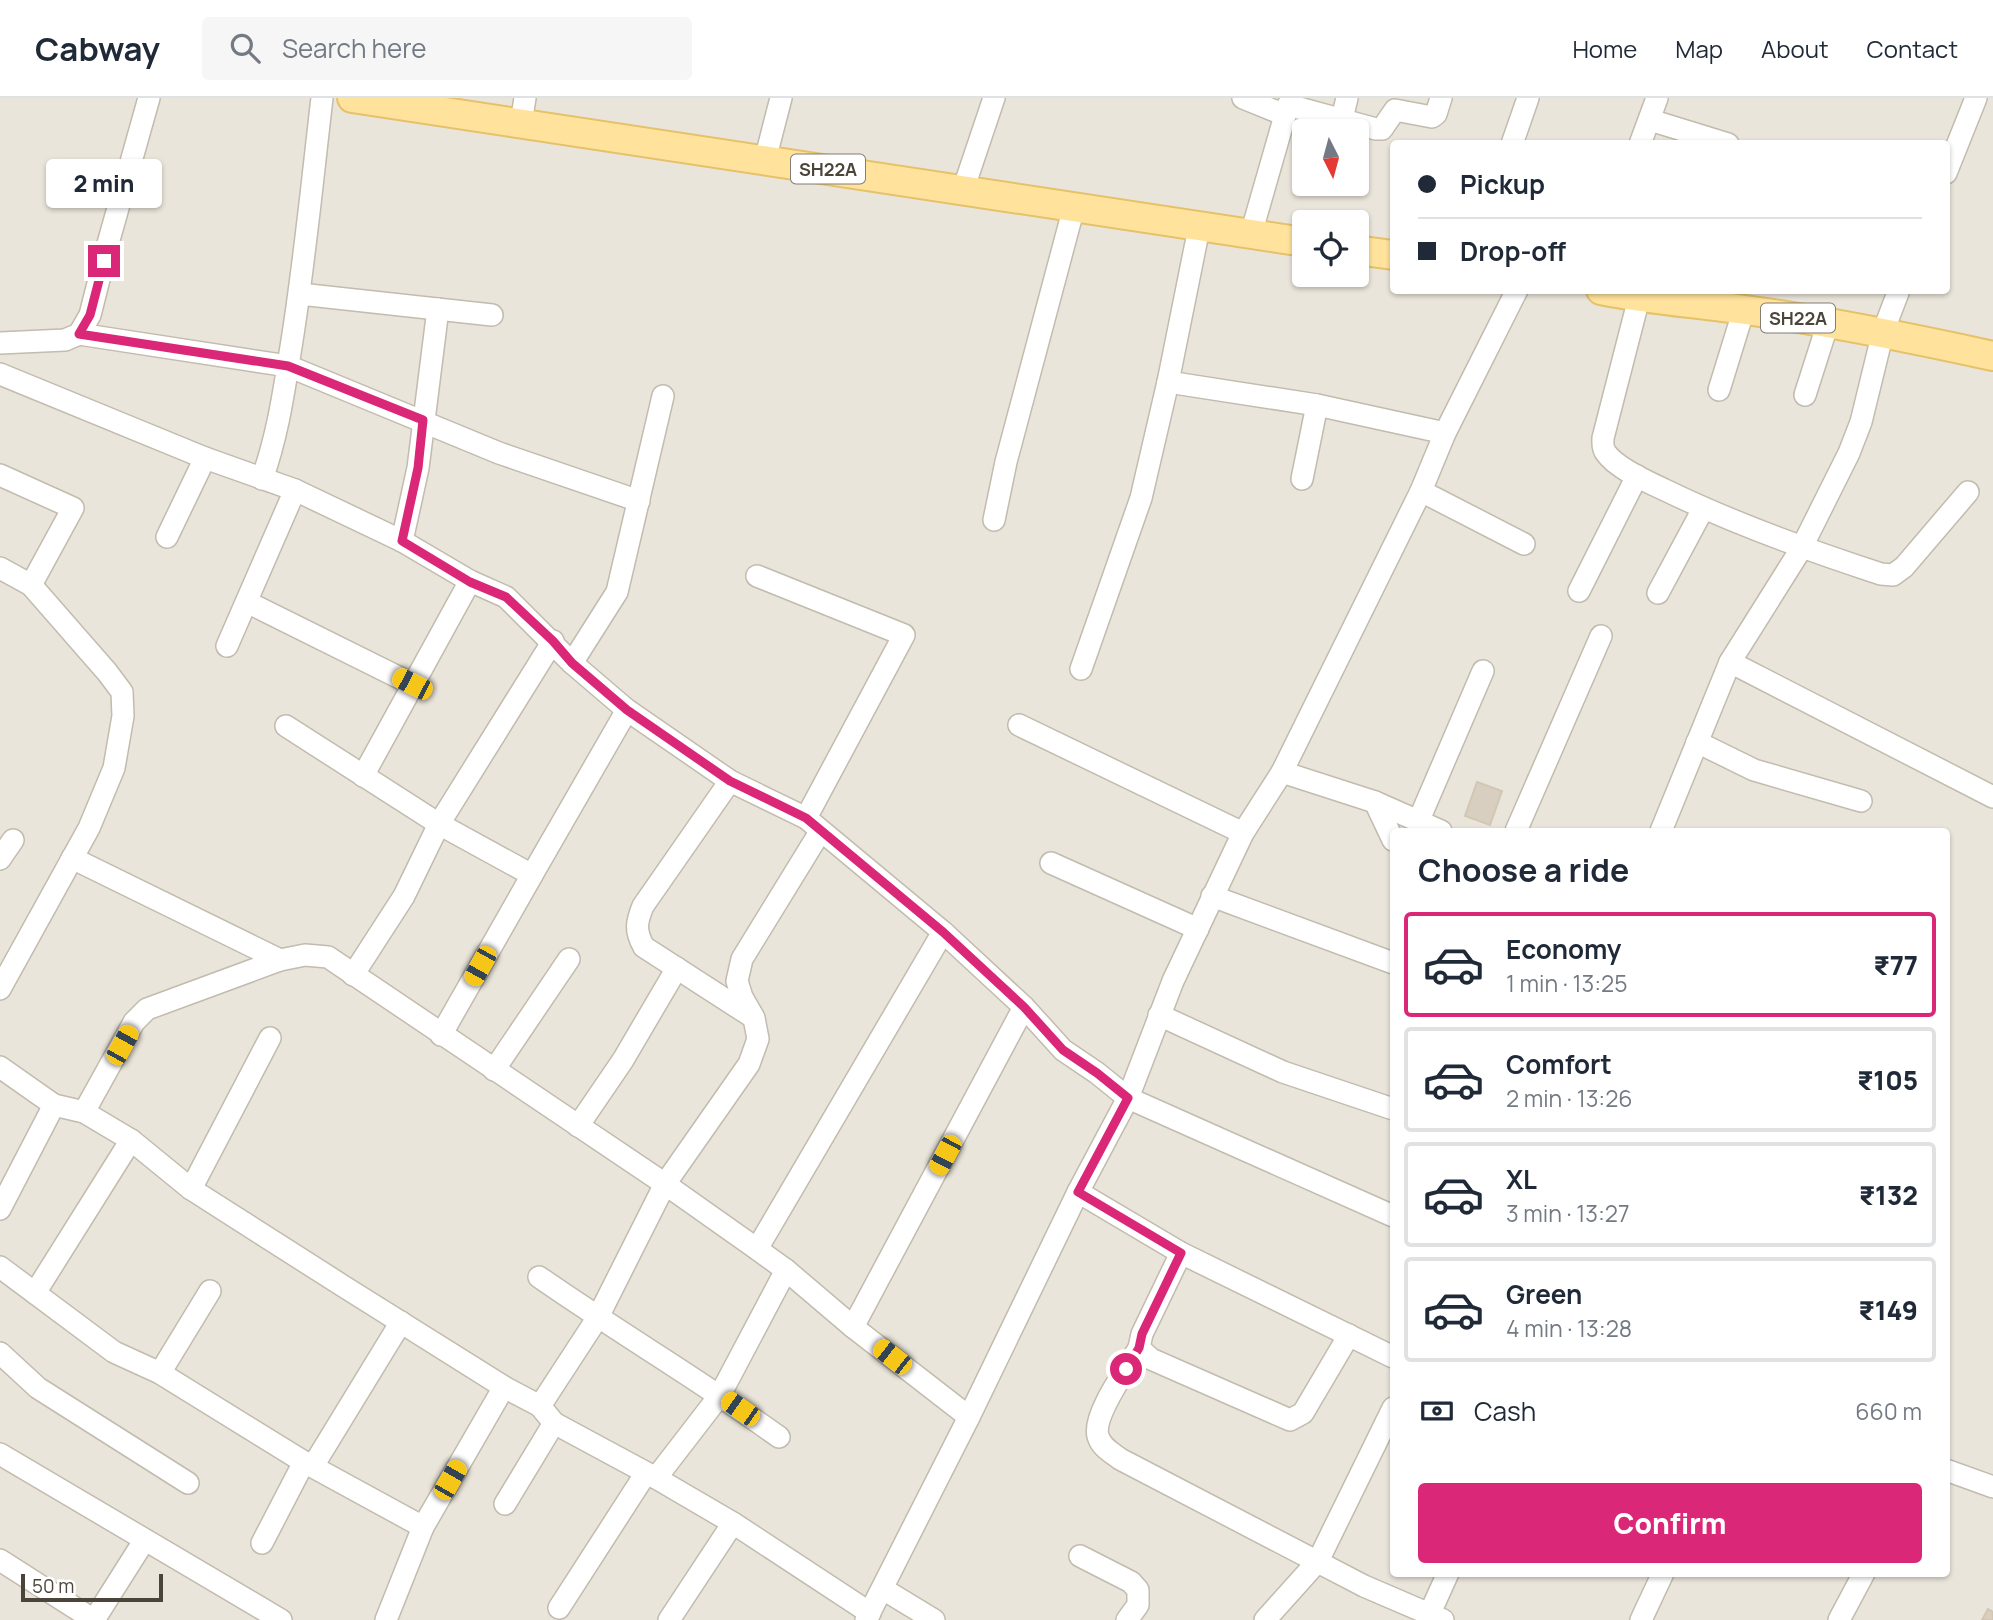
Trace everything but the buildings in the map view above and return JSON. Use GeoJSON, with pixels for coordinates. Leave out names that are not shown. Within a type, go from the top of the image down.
{"type":"FeatureCollection","features":[{"type":"Feature","properties":{"kind":"main road","name":"SH22A"},"geometry":{"type":"LineString","coordinates":[[365,99],[523,111],[765,160],[1292,240]]}},
{"type":"Feature","properties":{"kind":"main road"},"geometry":{"type":"LineString","coordinates":[[1369,252],[1390,256]]}},
{"type":"Feature","properties":{"kind":"main road","name":"SH22A"},"geometry":{"type":"LineString","coordinates":[[1620,294],[1744,309],[1883,332],[1993,356]]}},
{"type":"Feature","properties":{"kind":"street"},"geometry":{"type":"LineString","coordinates":[[79,334],[90,315],[149,98]]}},
{"type":"Feature","properties":{"kind":"street"},"geometry":{"type":"LineString","coordinates":[[262,479],[275,444],[300,294],[322,98]]}},
{"type":"Feature","properties":{"kind":"street"},"geometry":{"type":"LineString","coordinates":[[765,160],[781,98]]}},
{"type":"Feature","properties":{"kind":"street"},"geometry":{"type":"LineString","coordinates":[[963,190],[994,98]]}},
{"type":"Feature","properties":{"kind":"street"},"geometry":{"type":"LineString","coordinates":[[1243,98],[1285,115]]}},
{"type":"Feature","properties":{"kind":"street"},"geometry":{"type":"LineString","coordinates":[[1251,234],[1288,105],[1344,108],[1376,129],[1382,129],[1395,110],[1432,117],[1436,114],[1441,98]]}},
{"type":"Feature","properties":{"kind":"street"},"geometry":{"type":"LineString","coordinates":[[1513,140],[1528,98]]}},
{"type":"Feature","properties":{"kind":"street"},"geometry":{"type":"LineString","coordinates":[[1642,140],[1657,98]]}},
{"type":"Feature","properties":{"kind":"street"},"geometry":{"type":"LineString","coordinates":[[1950,163],[1976,98]]}},
{"type":"Feature","properties":{"kind":"street"},"geometry":{"type":"LineString","coordinates":[[1650,120],[1715,140]]}},
{"type":"Feature","properties":{"kind":"street"},"geometry":{"type":"LineString","coordinates":[[993,520],[1074,207]]}},
{"type":"Feature","properties":{"kind":"street"},"geometry":{"type":"LineString","coordinates":[[1081,669],[1141,498],[1199,228]]}},
{"type":"Feature","properties":{"kind":"street"},"geometry":{"type":"LineString","coordinates":[[300,294],[492,315]]}},
{"type":"Feature","properties":{"kind":"street"},"geometry":{"type":"LineString","coordinates":[[0,1067],[54,1105],[84,1112],[131,1140],[191,1189],[504,1387],[540,1406],[554,1423],[733,1523],[868,1616],[969,1417],[1078,1192],[1128,1098],[1172,981],[1242,833],[1282,772],[1515,294]]}},
{"type":"Feature","properties":{"kind":"street"},"geometry":{"type":"LineString","coordinates":[[1662,828],[1730,662],[1801,549],[1836,481],[1861,422],[1883,332],[1897,294]]}},
{"type":"Feature","properties":{"kind":"street"},"geometry":{"type":"LineString","coordinates":[[1639,298],[1602,438],[1608,457],[1637,477],[1703,509],[1801,549],[1881,574],[1893,575],[1904,567],[1968,492]]}},
{"type":"Feature","properties":{"kind":"street"},"geometry":{"type":"LineString","coordinates":[[402,541],[418,468],[438,309]]}},
{"type":"Feature","properties":{"kind":"street"},"geometry":{"type":"LineString","coordinates":[[1719,390],[1744,309]]}},
{"type":"Feature","properties":{"kind":"street"},"geometry":{"type":"LineString","coordinates":[[1805,395],[1828,323]]}},
{"type":"Feature","properties":{"kind":"street"},"geometry":{"type":"LineString","coordinates":[[0,343],[65,340],[79,334],[288,366],[499,453],[639,501]]}},
{"type":"Feature","properties":{"kind":"street"},"geometry":{"type":"LineString","coordinates":[[0,374],[205,458],[295,490],[402,541],[470,582],[506,597],[553,641],[572,663],[627,710],[730,781],[813,825],[943,932],[1024,1007],[1063,1050],[1128,1098],[1390,1209]]}},
{"type":"Feature","properties":{"kind":"street"},"geometry":{"type":"LineString","coordinates":[[1168,382],[1317,405],[1445,433]]}},
{"type":"Feature","properties":{"kind":"street"},"geometry":{"type":"LineString","coordinates":[[572,663],[617,592],[663,396]]}},
{"type":"Feature","properties":{"kind":"street"},"geometry":{"type":"LineString","coordinates":[[1302,479],[1317,405]]}},
{"type":"Feature","properties":{"kind":"street"},"geometry":{"type":"LineString","coordinates":[[167,537],[205,458]]}},
{"type":"Feature","properties":{"kind":"street"},"geometry":{"type":"LineString","coordinates":[[0,475],[73,508],[31,584]]}},
{"type":"Feature","properties":{"kind":"street"},"geometry":{"type":"LineString","coordinates":[[1579,591],[1637,477]]}},
{"type":"Feature","properties":{"kind":"street"},"geometry":{"type":"LineString","coordinates":[[227,646],[295,490]]}},
{"type":"Feature","properties":{"kind":"street"},"geometry":{"type":"LineString","coordinates":[[1421,491],[1524,544]]}},
{"type":"Feature","properties":{"kind":"street"},"geometry":{"type":"LineString","coordinates":[[1658,593],[1703,509]]}},
{"type":"Feature","properties":{"kind":"street"},"geometry":{"type":"LineString","coordinates":[[0,568],[31,584],[107,672],[122,692],[124,716],[114,768],[89,828],[0,989]]}},
{"type":"Feature","properties":{"kind":"street"},"geometry":{"type":"LineString","coordinates":[[540,1406],[598,1317],[665,1184],[749,1064],[758,1039],[754,1018],[742,997],[737,981],[742,959],[813,825],[904,635],[757,576]]}},
{"type":"Feature","properties":{"kind":"street"},"geometry":{"type":"LineString","coordinates":[[363,776],[470,582]]}},
{"type":"Feature","properties":{"kind":"street"},"geometry":{"type":"LineString","coordinates":[[247,601],[412,684]]}},
{"type":"Feature","properties":{"kind":"street"},"geometry":{"type":"LineString","coordinates":[[1517,828],[1601,636]]}},
{"type":"Feature","properties":{"kind":"street"},"geometry":{"type":"LineString","coordinates":[[353,975],[404,896],[439,824],[553,641]]}},
{"type":"Feature","properties":{"kind":"street"},"geometry":{"type":"LineString","coordinates":[[1730,662],[1993,797]]}},
{"type":"Feature","properties":{"kind":"street"},"geometry":{"type":"LineString","coordinates":[[1418,822],[1482,671]]}},
{"type":"Feature","properties":{"kind":"street"},"geometry":{"type":"LineString","coordinates":[[441,1035],[627,710]]}},
{"type":"Feature","properties":{"kind":"street"},"geometry":{"type":"LineString","coordinates":[[1019,725],[1242,833]]}},
{"type":"Feature","properties":{"kind":"street"},"geometry":{"type":"LineString","coordinates":[[286,726],[439,824],[532,875]]}},
{"type":"Feature","properties":{"kind":"street"},"geometry":{"type":"LineString","coordinates":[[1697,742],[1754,770],[1861,801]]}},
{"type":"Feature","properties":{"kind":"street"},"geometry":{"type":"LineString","coordinates":[[1282,772],[1375,802],[1433,828]]}},
{"type":"Feature","properties":{"kind":"street"},"geometry":{"type":"LineString","coordinates":[[730,781],[643,906],[636,923],[637,935],[644,947],[754,1018]]}},
{"type":"Feature","properties":{"kind":"street"},"geometry":{"type":"LineString","coordinates":[[1375,802],[1390,834]]}},
{"type":"Feature","properties":{"kind":"street"},"geometry":{"type":"LineString","coordinates":[[0,859],[13,840]]}},
{"type":"Feature","properties":{"kind":"street"},"geometry":{"type":"LineString","coordinates":[[72,858],[280,960]]}},
{"type":"Feature","properties":{"kind":"street"},"geometry":{"type":"LineString","coordinates":[[1051,863],[1198,929]]}},
{"type":"Feature","properties":{"kind":"street"},"geometry":{"type":"LineString","coordinates":[[1212,896],[1390,962]]}},
{"type":"Feature","properties":{"kind":"street"},"geometry":{"type":"LineString","coordinates":[[757,1249],[943,932]]}},
{"type":"Feature","properties":{"kind":"street"},"geometry":{"type":"LineString","coordinates":[[84,1112],[134,1023],[148,1009],[280,960],[305,955],[328,957],[757,1249],[969,1417]]}},
{"type":"Feature","properties":{"kind":"street"},"geometry":{"type":"LineString","coordinates":[[494,1070],[569,959]]}},
{"type":"Feature","properties":{"kind":"street"},"geometry":{"type":"LineString","coordinates":[[578,1126],[623,1060],[677,968]]}},
{"type":"Feature","properties":{"kind":"street"},"geometry":{"type":"LineString","coordinates":[[853,1327],[1024,1007]]}},
{"type":"Feature","properties":{"kind":"street"},"geometry":{"type":"LineString","coordinates":[[1159,1016],[1283,1072],[1390,1108]]}},
{"type":"Feature","properties":{"kind":"street"},"geometry":{"type":"LineString","coordinates":[[191,1189],[270,1038]]}},
{"type":"Feature","properties":{"kind":"street"},"geometry":{"type":"LineString","coordinates":[[0,1209],[54,1105]]}},
{"type":"Feature","properties":{"kind":"street"},"geometry":{"type":"LineString","coordinates":[[35,1293],[131,1140]]}},
{"type":"Feature","properties":{"kind":"street"},"geometry":{"type":"LineString","coordinates":[[1078,1192],[1181,1253],[1390,1356]]}},
{"type":"Feature","properties":{"kind":"street"},"geometry":{"type":"LineString","coordinates":[[1181,1253],[1142,1334],[1139,1348],[1102,1412],[1097,1426],[1098,1437],[1104,1447],[1120,1459],[1364,1586],[1436,1616],[1447,1577]]}},
{"type":"Feature","properties":{"kind":"street"},"geometry":{"type":"LineString","coordinates":[[0,1267],[114,1352],[160,1373],[308,1464],[423,1527]]}},
{"type":"Feature","properties":{"kind":"street"},"geometry":{"type":"LineString","coordinates":[[559,1608],[651,1475],[720,1395],[786,1270]]}},
{"type":"Feature","properties":{"kind":"street"},"geometry":{"type":"LineString","coordinates":[[539,1277],[720,1395],[779,1437]]}},
{"type":"Feature","properties":{"kind":"street"},"geometry":{"type":"LineString","coordinates":[[160,1373],[210,1291]]}},
{"type":"Feature","properties":{"kind":"street"},"geometry":{"type":"LineString","coordinates":[[262,1543],[308,1464],[401,1322]]}},
{"type":"Feature","properties":{"kind":"street"},"geometry":{"type":"LineString","coordinates":[[1139,1348],[1151,1359],[1290,1420],[1303,1413],[1349,1335]]}},
{"type":"Feature","properties":{"kind":"street"},"geometry":{"type":"LineString","coordinates":[[0,1353],[38,1388],[188,1483]]}},
{"type":"Feature","properties":{"kind":"street"},"geometry":{"type":"LineString","coordinates":[[386,1620],[423,1527],[504,1387]]}},
{"type":"Feature","properties":{"kind":"street"},"geometry":{"type":"LineString","coordinates":[[1265,1620],[1318,1560],[1390,1414]]}},
{"type":"Feature","properties":{"kind":"street"},"geometry":{"type":"LineString","coordinates":[[505,1504],[554,1423]]}},
{"type":"Feature","properties":{"kind":"street"},"geometry":{"type":"LineString","coordinates":[[0,1454],[281,1620]]}},
{"type":"Feature","properties":{"kind":"street"},"geometry":{"type":"LineString","coordinates":[[1950,1471],[1993,1487]]}},
{"type":"Feature","properties":{"kind":"street"},"geometry":{"type":"LineString","coordinates":[[669,1620],[733,1523]]}},
{"type":"Feature","properties":{"kind":"street"},"geometry":{"type":"LineString","coordinates":[[0,1560],[94,1620],[144,1541]]}},
{"type":"Feature","properties":{"kind":"street"},"geometry":{"type":"LineString","coordinates":[[1080,1556],[1131,1582],[1138,1590],[1138,1605],[1127,1620]]}},
{"type":"Feature","properties":{"kind":"street"},"geometry":{"type":"LineString","coordinates":[[1641,1620],[1661,1577]]}},
{"type":"Feature","properties":{"kind":"street"},"geometry":{"type":"LineString","coordinates":[[1839,1620],[1862,1577]]}},
{"type":"Feature","properties":{"kind":"street"},"geometry":{"type":"LineString","coordinates":[[883,1589],[934,1620]]}},
{"type":"Feature","properties":{"kind":"shaded area"},"geometry":{"type":"Polygon","coordinates":[[[0,98],[1993,98],[1993,1620],[0,1620],[0,98]]]}},
{"type":"Feature","properties":{"kind":"route"},"geometry":{"type":"LineString","coordinates":[[104,261],[90,315],[79,334],[288,366],[423,420],[418,468],[402,541],[470,582],[506,597],[553,641],[572,663],[627,710],[730,781],[806,818],[943,932],[1024,1007],[1063,1050],[1128,1098],[1078,1192],[1181,1253],[1142,1334],[1139,1348],[1126,1369]]}}]}
